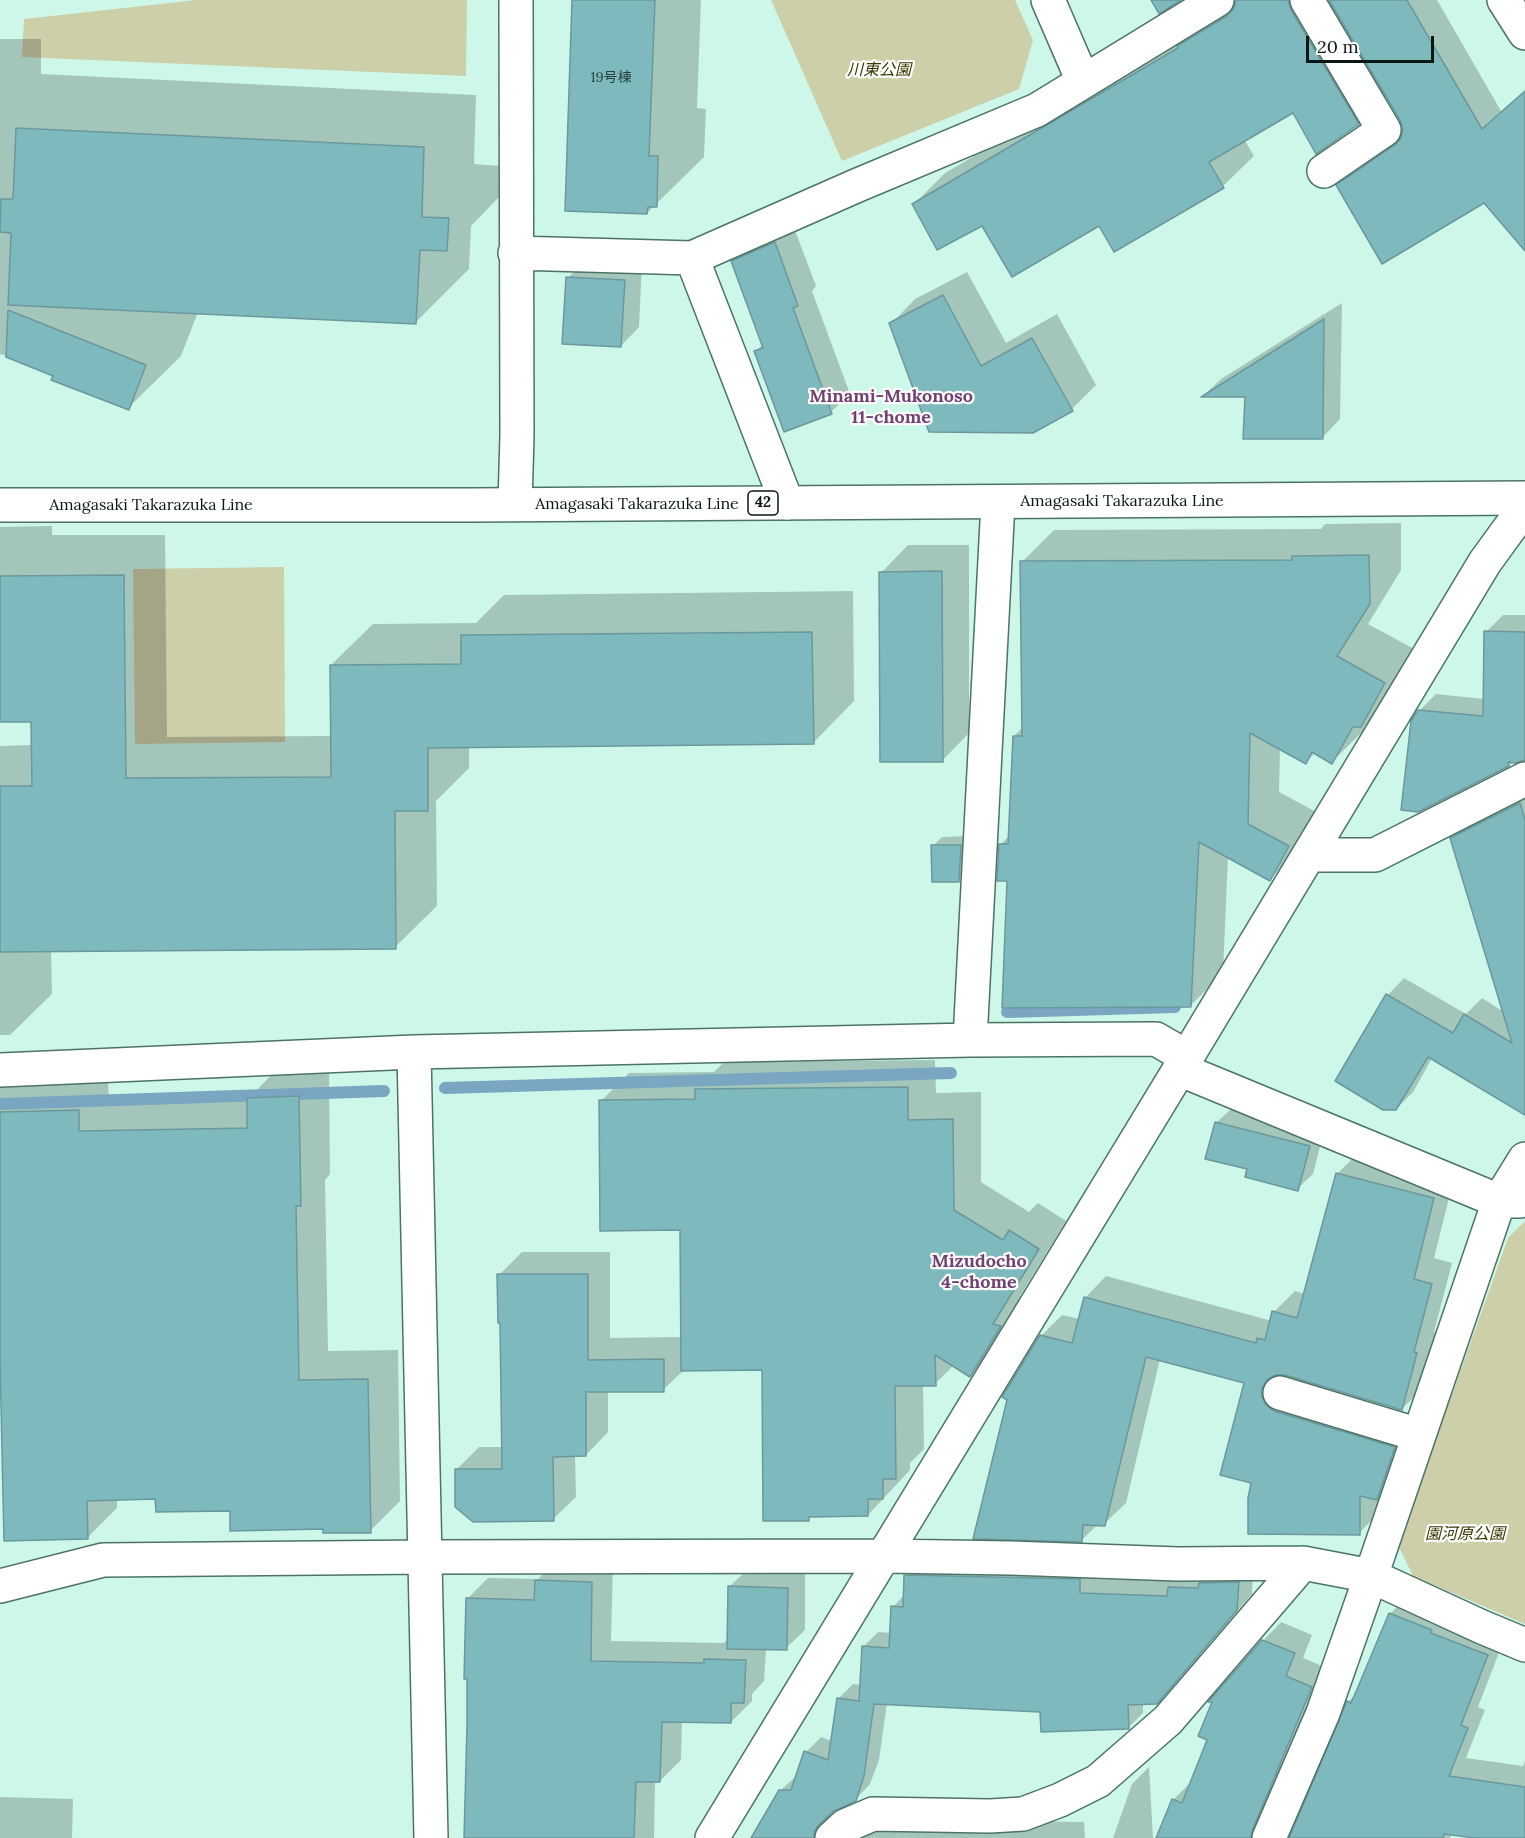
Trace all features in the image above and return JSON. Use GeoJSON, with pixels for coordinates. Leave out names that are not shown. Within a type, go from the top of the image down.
{"type":"FeatureCollection","features":[{"type":"Feature","properties":{"kind":"street"},"geometry":{"type":"LineString","coordinates":[[515,504],[517,435],[516,0]]}},
{"type":"Feature","properties":{"kind":"street"},"geometry":{"type":"LineString","coordinates":[[1048,0],[1083,81]]}},
{"type":"Feature","properties":{"kind":"street"},"geometry":{"type":"LineString","coordinates":[[516,253],[692,258],[1037,110],[1217,0]]}},
{"type":"Feature","properties":{"kind":"street"},"geometry":{"type":"LineString","coordinates":[[1307,0],[1384,130],[1324,171]]}},
{"type":"Feature","properties":{"kind":"street"},"geometry":{"type":"LineString","coordinates":[[1504,0],[1525,33]]}},
{"type":"Feature","properties":{"kind":"street"},"geometry":{"type":"LineString","coordinates":[[692,258],[787,503]]}},
{"type":"Feature","properties":{"kind":"street","name":"Amagasaki Takarazuka Line"},"geometry":{"type":"LineString","coordinates":[[0,505],[1525,498]]}},
{"type":"Feature","properties":{"kind":"street"},"geometry":{"type":"LineString","coordinates":[[970,1040],[998,502]]}},
{"type":"Feature","properties":{"kind":"street"},"geometry":{"type":"LineString","coordinates":[[712,1838],[1485,562],[1525,507]]}},
{"type":"Feature","properties":{"kind":"street"},"geometry":{"type":"LineString","coordinates":[[1309,855],[1375,855],[1525,779]]}},
{"type":"Feature","properties":{"kind":"street"},"geometry":{"type":"LineString","coordinates":[[0,1070],[414,1052],[970,1040],[1156,1039],[1183,1063],[1512,1201]]}},
{"type":"Feature","properties":{"kind":"street"},"geometry":{"type":"LineString","coordinates":[[414,1052],[431,1838]]}},
{"type":"Feature","properties":{"kind":"street"},"geometry":{"type":"LineString","coordinates":[[1269,1838],[1323,1713],[1419,1435],[1512,1201],[1525,1159]]}},
{"type":"Feature","properties":{"kind":"street"},"geometry":{"type":"LineString","coordinates":[[1280,1393],[1419,1435]]}},
{"type":"Feature","properties":{"kind":"street"},"geometry":{"type":"LineString","coordinates":[[0,1586],[102,1560],[883,1556],[1178,1564],[1303,1563],[1371,1576],[1525,1645]]}},
{"type":"Feature","properties":{"kind":"street"},"geometry":{"type":"LineString","coordinates":[[832,1838],[845,1826],[873,1814],[990,1816],[1023,1814],[1098,1782],[1168,1720],[1303,1563]]}},
{"type":"Feature","properties":{"kind":"green space"},"geometry":{"type":"Polygon","coordinates":[[[197,0],[467,0],[466,76],[22,57],[24,19],[197,0]]]}},
{"type":"Feature","properties":{"kind":"green space","name":"川東公園"},"geometry":{"type":"Polygon","coordinates":[[[771,0],[1015,0],[1033,40],[1019,89],[842,161],[771,0]]]}},
{"type":"Feature","properties":{"kind":"green space"},"geometry":{"type":"Polygon","coordinates":[[[284,567],[285,742],[135,744],[133,569],[284,567]]]}},
{"type":"Feature","properties":{"kind":"green space","name":"園河原公園"},"geometry":{"type":"Polygon","coordinates":[[[1525,1221],[1525,1624],[1413,1576],[1398,1545],[1508,1238],[1525,1221]]]}},
{"type":"Feature","properties":{"kind":"building"},"geometry":{"type":"Polygon","coordinates":[[[572,0],[655,0],[649,156],[658,156],[657,207],[648,207],[647,214],[565,211],[572,0]]]}},
{"type":"Feature","properties":{"kind":"building"},"geometry":{"type":"Polygon","coordinates":[[[1151,0],[1181,0],[1159,14],[1151,0]]]}},
{"type":"Feature","properties":{"kind":"building"},"geometry":{"type":"Polygon","coordinates":[[[1236,0],[1288,0],[1291,10],[1359,124],[1316,154],[1293,113],[1209,162],[1224,188],[1114,252],[1099,226],[1012,277],[982,226],[937,250],[912,204],[1178,48],[1177,46],[1227,16],[1234,8],[1236,0]]]}},
{"type":"Feature","properties":{"kind":"building"},"geometry":{"type":"Polygon","coordinates":[[[1329,0],[1407,0],[1482,129],[1525,91],[1525,251],[1484,203],[1382,264],[1336,185],[1395,145],[1401,138],[1403,129],[1400,120],[1329,0]]]}},
{"type":"Feature","properties":{"kind":"building"},"geometry":{"type":"Polygon","coordinates":[[[16,128],[424,147],[422,217],[449,218],[447,251],[420,250],[416,324],[8,305],[11,233],[0,232],[1,199],[13,199],[16,128]]]}},
{"type":"Feature","properties":{"kind":"building"},"geometry":{"type":"Polygon","coordinates":[[[775,242],[798,306],[793,308],[832,414],[784,432],[754,351],[763,348],[731,261],[775,242]]]}},
{"type":"Feature","properties":{"kind":"building"},"geometry":{"type":"Polygon","coordinates":[[[566,277],[625,280],[621,347],[562,344],[566,277]]]}},
{"type":"Feature","properties":{"kind":"building"},"geometry":{"type":"Polygon","coordinates":[[[943,295],[981,366],[1032,338],[1073,411],[1033,433],[929,432],[889,323],[943,295]]]}},
{"type":"Feature","properties":{"kind":"building"},"geometry":{"type":"Polygon","coordinates":[[[8,310],[146,365],[129,410],[51,380],[53,376],[6,357],[8,310]]]}},
{"type":"Feature","properties":{"kind":"building"},"geometry":{"type":"Polygon","coordinates":[[[1324,319],[1323,439],[1243,439],[1245,397],[1201,397],[1324,319]]]}},
{"type":"Feature","properties":{"kind":"building"},"geometry":{"type":"Polygon","coordinates":[[[1369,555],[1370,604],[1337,656],[1385,683],[1361,727],[1353,727],[1332,764],[1312,752],[1306,764],[1250,733],[1248,824],[1289,846],[1270,881],[1199,842],[1191,1007],[1002,1008],[1007,881],[997,881],[999,844],[1008,844],[1013,736],[1022,736],[1020,561],[1292,560],[1292,556],[1369,555]]]}},
{"type":"Feature","properties":{"kind":"building"},"geometry":{"type":"Polygon","coordinates":[[[942,571],[943,762],[880,762],[879,572],[942,571]]]}},
{"type":"Feature","properties":{"kind":"building"},"geometry":{"type":"Polygon","coordinates":[[[124,575],[126,778],[331,777],[330,665],[461,664],[461,635],[812,632],[814,744],[428,748],[428,811],[395,811],[396,949],[0,952],[0,786],[32,786],[31,722],[0,722],[0,576],[124,575]]]}},
{"type":"Feature","properties":{"kind":"building"},"geometry":{"type":"Polygon","coordinates":[[[1484,631],[1525,632],[1525,760],[1515,763],[1508,762],[1509,766],[1418,812],[1401,810],[1411,721],[1418,710],[1483,716],[1484,631]]]}},
{"type":"Feature","properties":{"kind":"building"},"geometry":{"type":"Polygon","coordinates":[[[1520,803],[1525,820],[1525,1115],[1428,1057],[1396,1110],[1383,1110],[1335,1081],[1386,994],[1453,1033],[1464,1014],[1512,1043],[1450,838],[1520,803]]]}},
{"type":"Feature","properties":{"kind":"building"},"geometry":{"type":"Polygon","coordinates":[[[931,845],[961,845],[959,882],[932,882],[931,845]]]}},
{"type":"Feature","properties":{"kind":"building"},"geometry":{"type":"Polygon","coordinates":[[[908,1087],[908,1120],[953,1119],[954,1210],[1003,1240],[1009,1230],[1039,1249],[993,1324],[1001,1326],[970,1377],[935,1355],[936,1386],[895,1386],[896,1479],[883,1479],[883,1499],[868,1499],[868,1516],[809,1517],[809,1521],[763,1521],[762,1370],[681,1371],[680,1230],[600,1231],[599,1100],[695,1099],[695,1089],[908,1087]]]}},
{"type":"Feature","properties":{"kind":"building"},"geometry":{"type":"Polygon","coordinates":[[[299,1096],[301,1206],[296,1206],[299,1380],[368,1379],[371,1533],[323,1533],[323,1529],[230,1531],[230,1511],[156,1512],[155,1499],[87,1501],[88,1539],[4,1541],[0,1360],[0,1112],[79,1110],[79,1131],[247,1128],[247,1098],[299,1096]]]}},
{"type":"Feature","properties":{"kind":"building"},"geometry":{"type":"Polygon","coordinates":[[[1215,1122],[1310,1146],[1298,1191],[1245,1177],[1247,1169],[1205,1159],[1215,1122]]]}},
{"type":"Feature","properties":{"kind":"building"},"geometry":{"type":"Polygon","coordinates":[[[1336,1173],[1434,1198],[1414,1279],[1432,1284],[1402,1410],[1285,1375],[1276,1375],[1268,1379],[1262,1388],[1262,1397],[1266,1405],[1274,1411],[1395,1447],[1377,1500],[1360,1496],[1360,1535],[1248,1534],[1248,1498],[1251,1483],[1220,1475],[1244,1383],[1146,1357],[1105,1526],[1083,1525],[1082,1542],[973,1539],[1007,1400],[1002,1397],[1040,1335],[1072,1343],[1084,1297],[1256,1343],[1257,1338],[1265,1340],[1272,1311],[1297,1318],[1336,1173]]]}},
{"type":"Feature","properties":{"kind":"building"},"geometry":{"type":"Polygon","coordinates":[[[497,1274],[588,1274],[588,1360],[664,1359],[664,1392],[586,1392],[586,1456],[553,1457],[554,1521],[473,1522],[455,1507],[455,1469],[502,1469],[497,1274]]]}},
{"type":"Feature","properties":{"kind":"building"},"geometry":{"type":"Polygon","coordinates":[[[904,1575],[1080,1579],[1080,1593],[1167,1596],[1168,1587],[1198,1588],[1199,1583],[1239,1582],[1237,1610],[1157,1704],[1128,1705],[1129,1729],[1041,1732],[1040,1712],[874,1704],[864,1776],[856,1801],[832,1812],[814,1832],[814,1838],[751,1838],[779,1790],[791,1790],[804,1751],[828,1760],[837,1698],[859,1701],[862,1646],[889,1648],[891,1606],[903,1607],[904,1575]]]}},
{"type":"Feature","properties":{"kind":"building"},"geometry":{"type":"Polygon","coordinates":[[[535,1580],[592,1582],[591,1661],[704,1663],[704,1659],[746,1660],[744,1703],[731,1703],[731,1723],[662,1722],[660,1782],[636,1782],[634,1838],[464,1838],[467,1726],[467,1679],[464,1679],[466,1598],[534,1600],[535,1580]]]}},
{"type":"Feature","properties":{"kind":"building"},"geometry":{"type":"Polygon","coordinates":[[[728,1586],[788,1588],[787,1650],[727,1649],[728,1586]]]}},
{"type":"Feature","properties":{"kind":"building"},"geometry":{"type":"Polygon","coordinates":[[[1389,1613],[1432,1630],[1431,1633],[1488,1655],[1461,1725],[1468,1728],[1449,1776],[1525,1787],[1525,1838],[1475,1838],[1444,1834],[1443,1838],[1289,1838],[1347,1701],[1351,1703],[1389,1613]]]}},
{"type":"Feature","properties":{"kind":"building"},"geometry":{"type":"Polygon","coordinates":[[[1262,1640],[1295,1653],[1286,1676],[1312,1687],[1251,1838],[1156,1838],[1172,1799],[1182,1803],[1207,1740],[1198,1736],[1212,1702],[1208,1702],[1262,1640]]]}},
{"type":"Feature","properties":{"kind":"waterway"},"geometry":{"type":"LineString","coordinates":[[1007,1012],[1175,1007]]}},
{"type":"Feature","properties":{"kind":"waterway"},"geometry":{"type":"LineString","coordinates":[[445,1088],[951,1073]]}},
{"type":"Feature","properties":{"kind":"waterway"},"geometry":{"type":"LineString","coordinates":[[0,1104],[384,1091]]}},
{"type":"Feature","properties":{"kind":"district","name":"Minami-Mukonoso 11-chome"},"geometry":{"type":"Point","coordinates":[891,407]}},
{"type":"Feature","properties":{"kind":"district","name":"Mizudocho 4-chome"},"geometry":{"type":"Point","coordinates":[979,1272]}}]}
